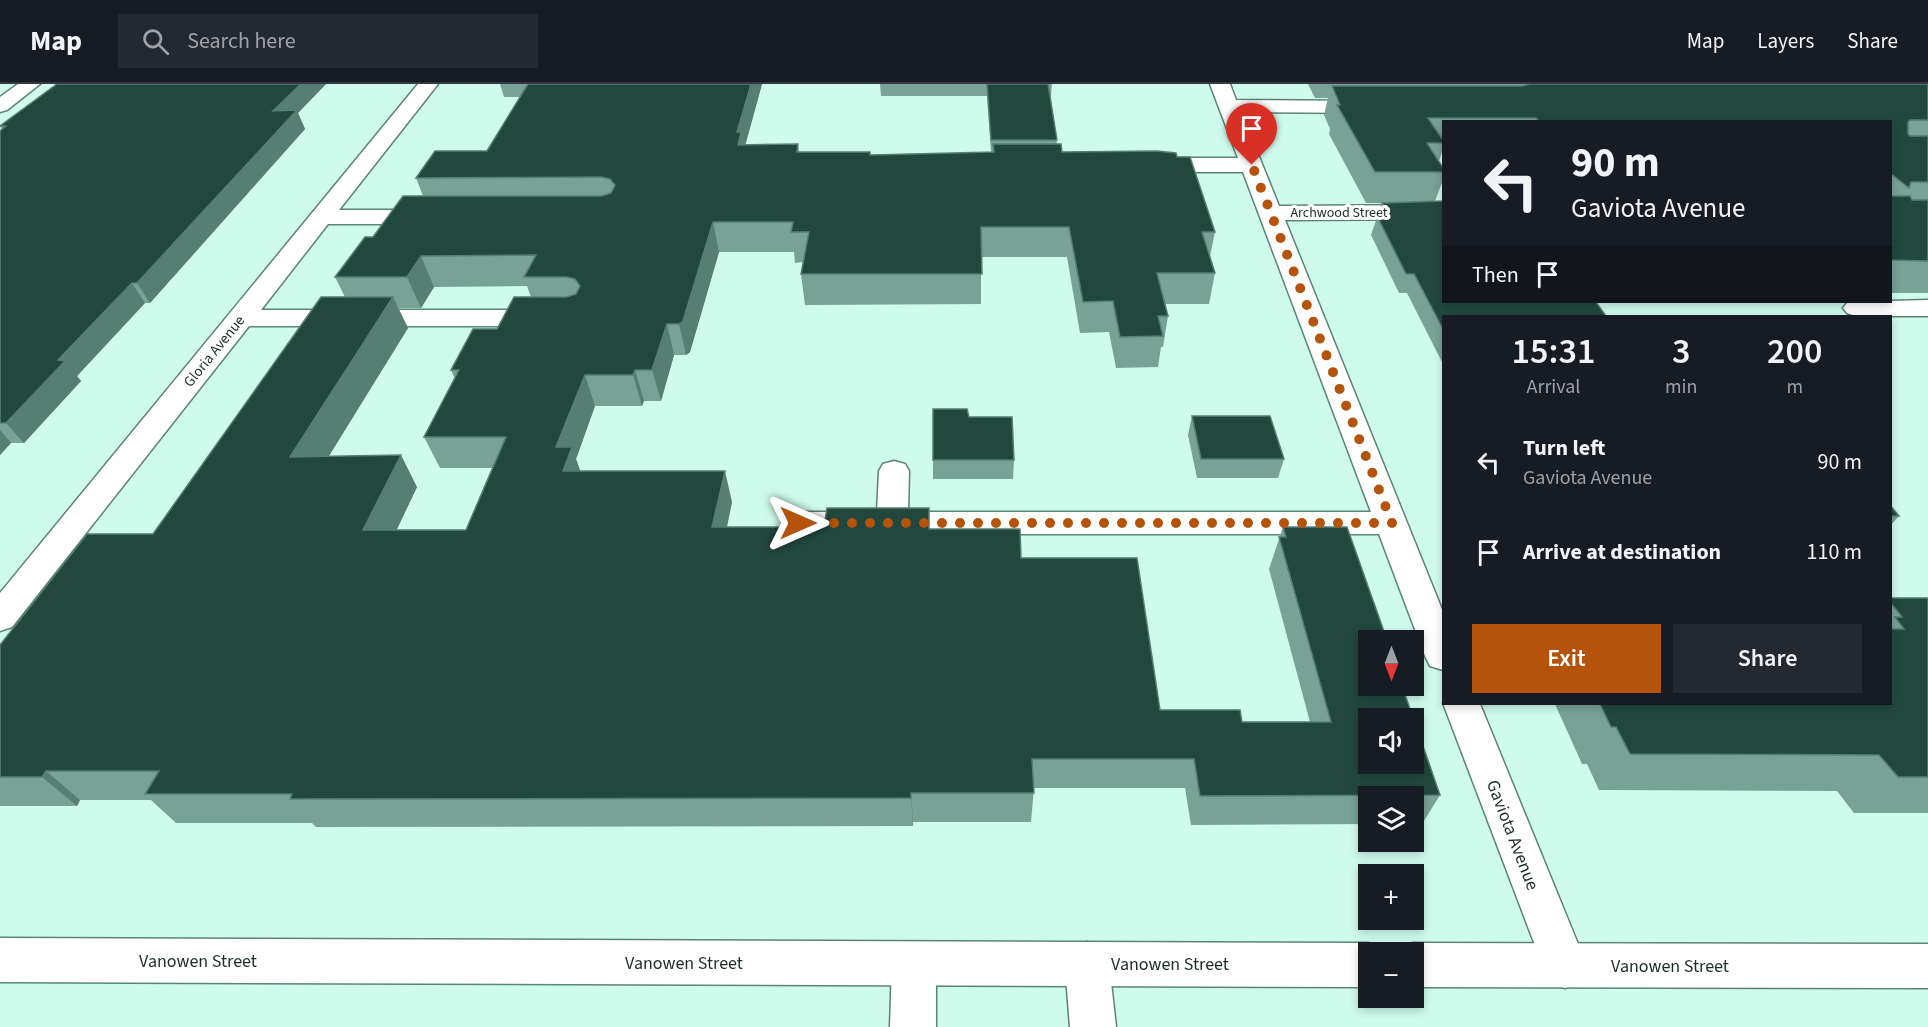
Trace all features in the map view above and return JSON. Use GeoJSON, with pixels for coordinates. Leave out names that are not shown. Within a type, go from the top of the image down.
{"type":"FeatureCollection","features":[{"type":"Feature","properties":{"kind":"street"},"geometry":{"type":"LineString","coordinates":[[0,106],[30,84]]}},
{"type":"Feature","properties":{"kind":"street","name":"Gloria Avenue"},"geometry":{"type":"LineString","coordinates":[[0,618],[428,84]]}},
{"type":"Feature","properties":{"kind":"street"},"geometry":{"type":"LineString","coordinates":[[1390,107],[1224,95],[1442,653]]}},
{"type":"Feature","properties":{"kind":"street"},"geometry":{"type":"LineString","coordinates":[[1127,165],[1252,165]]}},
{"type":"Feature","properties":{"kind":"street","name":"Archwood Street"},"geometry":{"type":"LineString","coordinates":[[1270,213],[1442,212]]}},
{"type":"Feature","properties":{"kind":"street"},"geometry":{"type":"LineString","coordinates":[[321,217],[453,217]]}},
{"type":"Feature","properties":{"kind":"street"},"geometry":{"type":"LineString","coordinates":[[1856,308],[1928,308]]}},
{"type":"Feature","properties":{"kind":"street"},"geometry":{"type":"LineString","coordinates":[[241,318],[575,318]]}},
{"type":"Feature","properties":{"kind":"street"},"geometry":{"type":"LineString","coordinates":[[892,523],[894,471]]}},
{"type":"Feature","properties":{"kind":"street"},"geometry":{"type":"LineString","coordinates":[[798,523],[1392,523]]}},
{"type":"Feature","properties":{"kind":"street","name":"Gaviota Avenue"},"geometry":{"type":"LineString","coordinates":[[1461,705],[1565,966]]}},
{"type":"Feature","properties":{"kind":"street","name":"Vanowen Street"},"geometry":{"type":"LineString","coordinates":[[0,960],[1358,965]]}},
{"type":"Feature","properties":{"kind":"street"},"geometry":{"type":"LineString","coordinates":[[913,1027],[914,964]]}},
{"type":"Feature","properties":{"kind":"street"},"geometry":{"type":"LineString","coordinates":[[1087,964],[1093,1027]]}},
{"type":"Feature","properties":{"kind":"street","name":"Vanowen Street"},"geometry":{"type":"LineString","coordinates":[[1424,965],[1928,966]]}},
{"type":"Feature","properties":{"kind":"building"},"geometry":{"type":"Polygon","coordinates":[[[57,84],[301,84],[273,111],[297,110],[137,283],[132,283],[58,360],[65,361],[6,423],[0,423],[0,131],[6,126],[0,126],[57,84]]]}},
{"type":"Feature","properties":{"kind":"building"},"geometry":{"type":"Polygon","coordinates":[[[528,84],[751,84],[737,132],[741,132],[738,145],[798,144],[797,152],[870,152],[870,155],[994,152],[993,144],[1061,144],[1062,152],[1157,151],[1176,153],[1177,157],[1190,157],[1215,232],[1202,232],[1215,273],[1157,273],[1168,316],[1158,316],[1163,336],[1120,337],[1113,301],[1083,302],[1069,227],[981,227],[982,274],[801,274],[809,232],[791,232],[793,222],[713,222],[683,321],[679,324],[667,324],[652,370],[635,370],[633,375],[585,375],[556,447],[572,447],[563,471],[725,471],[712,527],[824,527],[827,508],[929,508],[929,529],[1020,529],[1021,558],[1137,558],[1160,710],[1240,710],[1242,722],[1331,722],[1279,537],[1286,537],[1283,527],[1347,527],[1383,630],[1358,630],[1358,696],[1405,696],[1410,708],[1358,708],[1358,774],[1424,774],[1424,749],[1440,795],[1424,795],[1424,786],[1358,786],[1358,795],[1200,796],[1194,759],[1032,759],[1034,793],[911,793],[911,798],[290,799],[292,794],[145,794],[159,771],[46,771],[42,777],[0,777],[0,645],[87,534],[153,534],[321,297],[393,297],[290,457],[401,455],[363,530],[466,530],[506,437],[424,437],[459,370],[451,370],[473,329],[497,329],[514,297],[566,297],[576,294],[580,286],[575,279],[566,277],[524,277],[536,255],[421,256],[407,277],[335,277],[365,237],[373,237],[403,196],[601,196],[611,193],[615,185],[610,179],[601,177],[416,178],[435,151],[487,151],[528,84]]]}},
{"type":"Feature","properties":{"kind":"building"},"geometry":{"type":"Polygon","coordinates":[[[987,84],[1048,84],[1057,140],[991,140],[987,84]]]}},
{"type":"Feature","properties":{"kind":"building"},"geometry":{"type":"Polygon","coordinates":[[[1530,84],[1928,84],[1928,120],[1910,120],[1908,134],[1928,136],[1928,182],[1911,182],[1909,188],[1892,175],[1892,120],[1428,118],[1442,139],[1442,143],[1427,143],[1442,166],[1442,172],[1375,172],[1337,105],[1340,105],[1332,86],[1522,86],[1530,84]]]}},
{"type":"Feature","properties":{"kind":"building"},"geometry":{"type":"Polygon","coordinates":[[[1892,196],[1910,196],[1912,200],[1928,200],[1928,261],[1892,260],[1892,196]]]}},
{"type":"Feature","properties":{"kind":"building"},"geometry":{"type":"Polygon","coordinates":[[[1442,201],[1442,303],[1597,303],[1605,315],[1442,315],[1442,327],[1414,274],[1406,274],[1377,216],[1390,216],[1382,203],[1442,201]]]}},
{"type":"Feature","properties":{"kind":"building"},"geometry":{"type":"Polygon","coordinates":[[[933,409],[967,409],[969,417],[1012,417],[1014,460],[933,460],[933,409]]]}},
{"type":"Feature","properties":{"kind":"building"},"geometry":{"type":"Polygon","coordinates":[[[1192,416],[1270,416],[1284,459],[1201,459],[1192,416]]]}},
{"type":"Feature","properties":{"kind":"building"},"geometry":{"type":"Polygon","coordinates":[[[1892,507],[1899,516],[1892,516],[1892,507]]]}},
{"type":"Feature","properties":{"kind":"building"},"geometry":{"type":"Polygon","coordinates":[[[1892,598],[1928,598],[1928,777],[1898,777],[1879,755],[1630,754],[1616,727],[1611,727],[1600,705],[1892,705],[1892,629],[1904,629],[1895,617],[1902,617],[1892,604],[1892,598]]]}},
{"type":"Feature","properties":{"kind":"route"},"geometry":{"type":"LineString","coordinates":[[798,523],[1392,523],[1252,165]]}}]}
